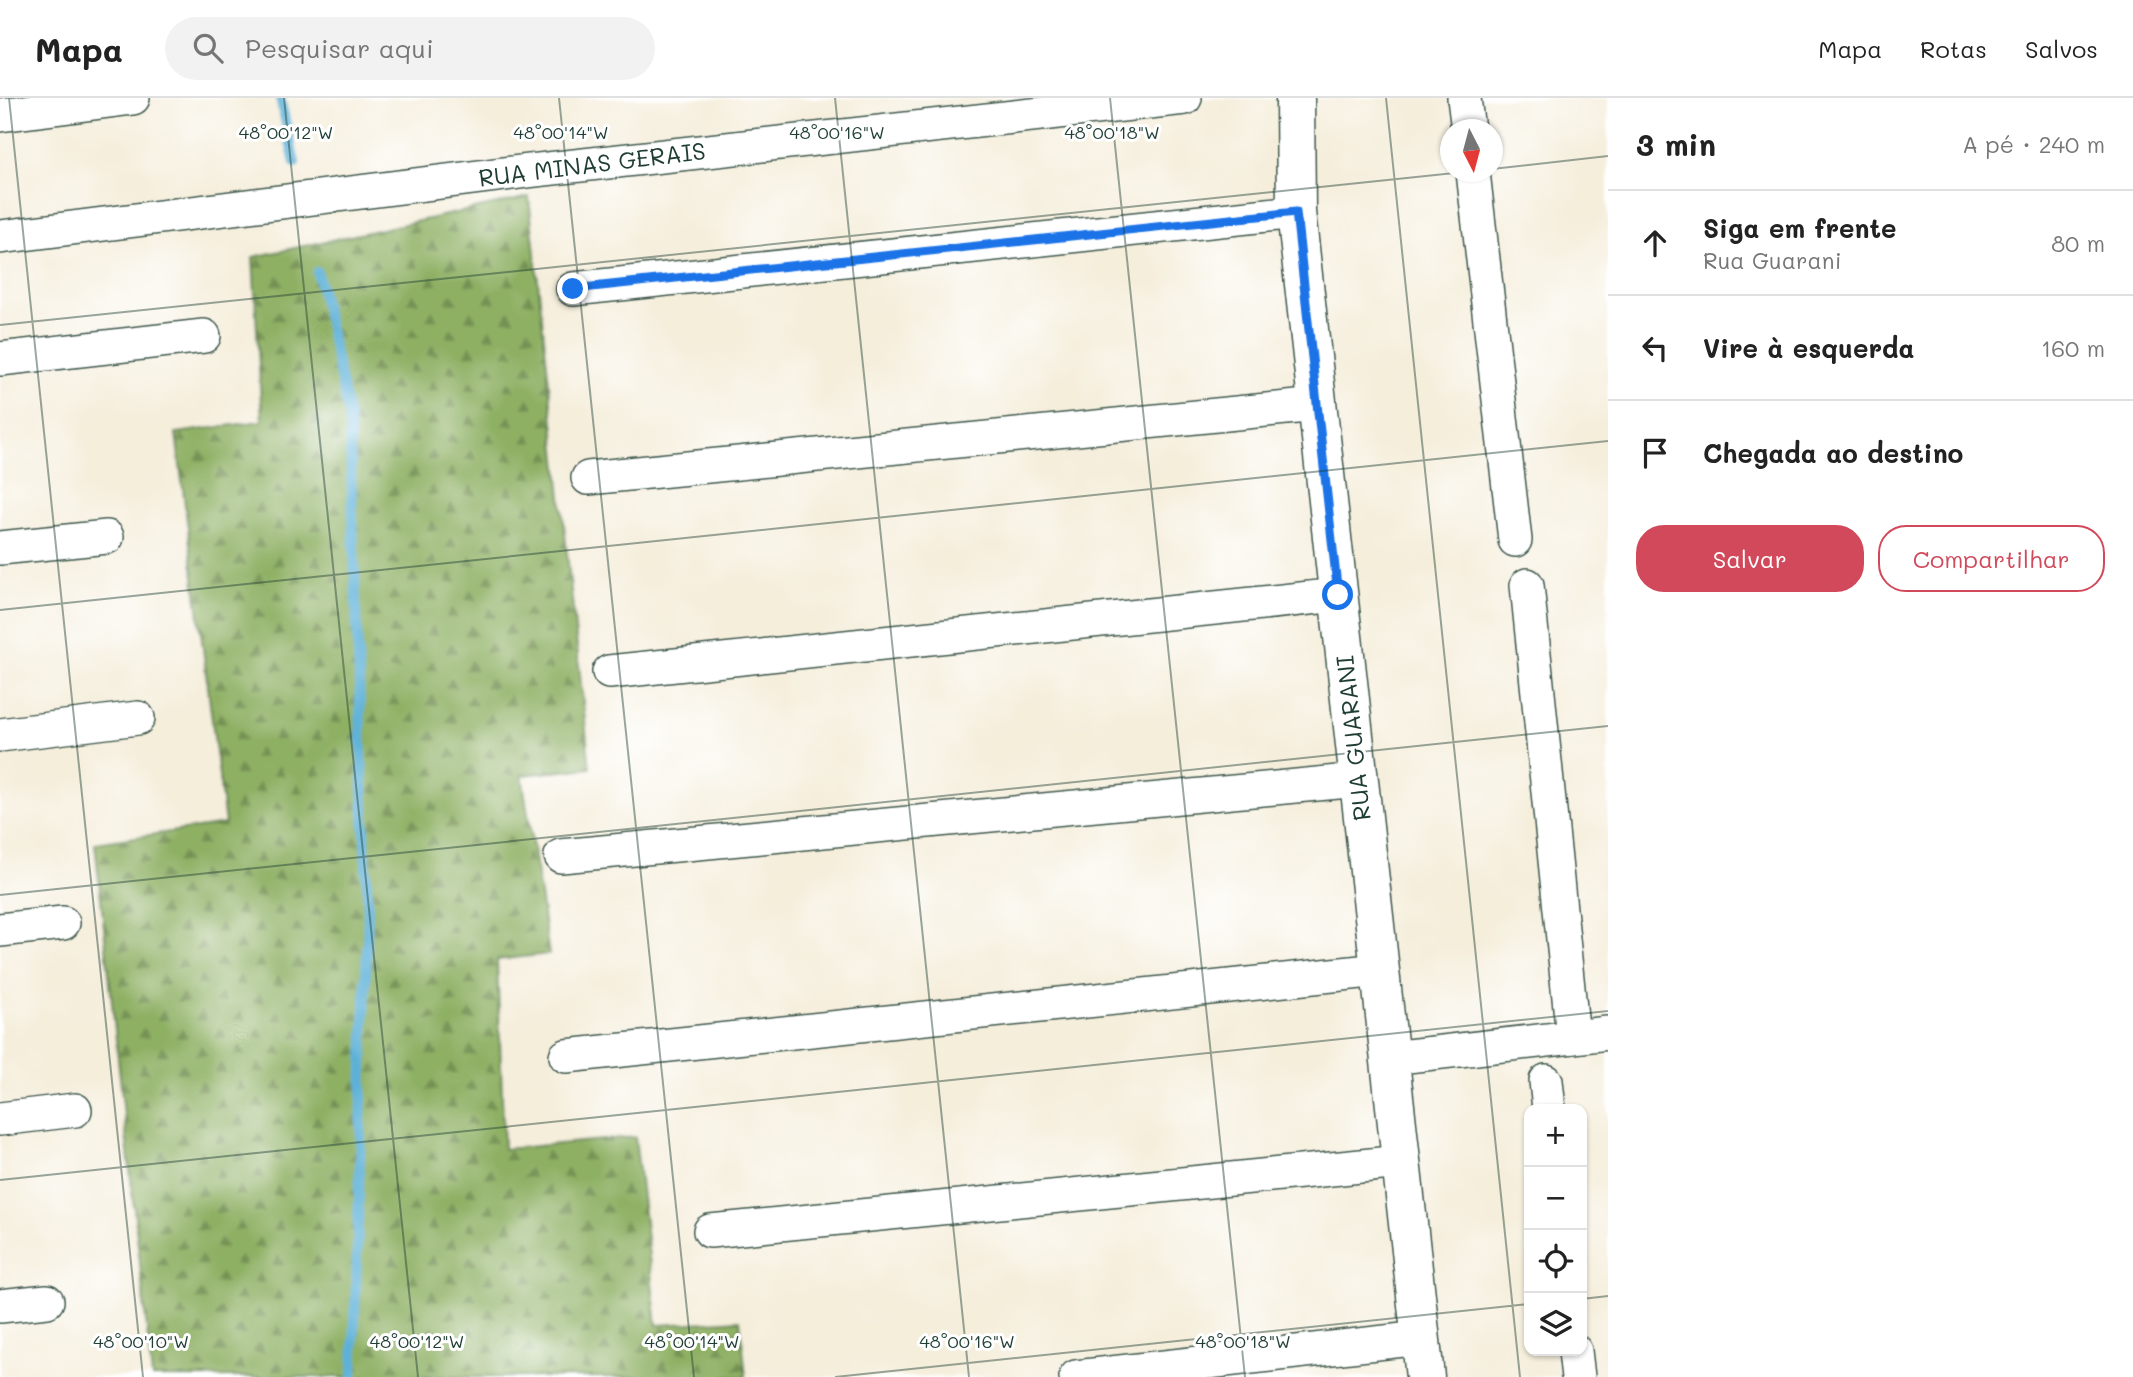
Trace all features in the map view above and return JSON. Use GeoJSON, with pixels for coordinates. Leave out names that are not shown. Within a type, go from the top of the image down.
{"type":"FeatureCollection","features":[{"type":"Feature","properties":{"kind":"street"},"geometry":{"type":"LineString","coordinates":[[0,114],[133,98]]}},
{"type":"Feature","properties":{"kind":"street","name":"RUA MINAS GERAIS"},"geometry":{"type":"LineString","coordinates":[[0,237],[515,173],[1185,98]]}},
{"type":"Feature","properties":{"kind":"street","name":"RUA GUARANI"},"geometry":{"type":"LineString","coordinates":[[1295,98],[1296,212],[1425,1377]]}},
{"type":"Feature","properties":{"kind":"street"},"geometry":{"type":"LineString","coordinates":[[1464,98],[1467,119]]}},
{"type":"Feature","properties":{"kind":"street"},"geometry":{"type":"LineString","coordinates":[[1474,182],[1515,541]]}},
{"type":"Feature","properties":{"kind":"street"},"geometry":{"type":"LineString","coordinates":[[573,289],[1296,212]]}},
{"type":"Feature","properties":{"kind":"street"},"geometry":{"type":"LineString","coordinates":[[0,359],[204,336]]}},
{"type":"Feature","properties":{"kind":"street"},"geometry":{"type":"LineString","coordinates":[[588,478],[1317,405]]}},
{"type":"Feature","properties":{"kind":"street"},"geometry":{"type":"LineString","coordinates":[[0,548],[107,537]]}},
{"type":"Feature","properties":{"kind":"street"},"geometry":{"type":"LineString","coordinates":[[1527,585],[1573,1037]]}},
{"type":"Feature","properties":{"kind":"street"},"geometry":{"type":"LineString","coordinates":[[609,672],[1338,595]]}},
{"type":"Feature","properties":{"kind":"street"},"geometry":{"type":"LineString","coordinates":[[0,735],[138,718]]}},
{"type":"Feature","properties":{"kind":"street"},"geometry":{"type":"LineString","coordinates":[[561,856],[1359,780]]}},
{"type":"Feature","properties":{"kind":"street"},"geometry":{"type":"LineString","coordinates":[[0,930],[63,923]]}},
{"type":"Feature","properties":{"kind":"street"},"geometry":{"type":"LineString","coordinates":[[566,1056],[1380,970]]}},
{"type":"Feature","properties":{"kind":"street"},"geometry":{"type":"LineString","coordinates":[[1390,1058],[1608,1033]]}},
{"type":"Feature","properties":{"kind":"street"},"geometry":{"type":"LineString","coordinates":[[0,1119],[75,1110]]}},
{"type":"Feature","properties":{"kind":"street"},"geometry":{"type":"LineString","coordinates":[[710,1231],[1401,1161]]}},
{"type":"Feature","properties":{"kind":"street"},"geometry":{"type":"LineString","coordinates":[[0,1306],[47,1301]]}},
{"type":"Feature","properties":{"kind":"street"},"geometry":{"type":"LineString","coordinates":[[1076,1377],[1421,1338]]}},
{"type":"Feature","properties":{"kind":"street"},"geometry":{"type":"LineString","coordinates":[[1576,1356],[1578,1377]]}},
{"type":"Feature","properties":{"kind":"green space"},"geometry":{"type":"Polygon","coordinates":[[[529,197],[590,768],[522,775],[549,954],[497,960],[504,1149],[635,1137],[657,1325],[740,1320],[746,1377],[152,1377],[95,843],[225,824],[176,433],[262,421],[253,257],[529,197]]]}},
{"type":"Feature","properties":{"kind":"waterway"},"geometry":{"type":"LineString","coordinates":[[280,98],[295,163]]}},
{"type":"Feature","properties":{"kind":"waterway"},"geometry":{"type":"LineString","coordinates":[[317,272],[349,418],[368,913],[353,1377]]}},
{"type":"Feature","properties":{"kind":"route"},"geometry":{"type":"LineString","coordinates":[[573,289],[1296,212],[1338,595]]}}]}
